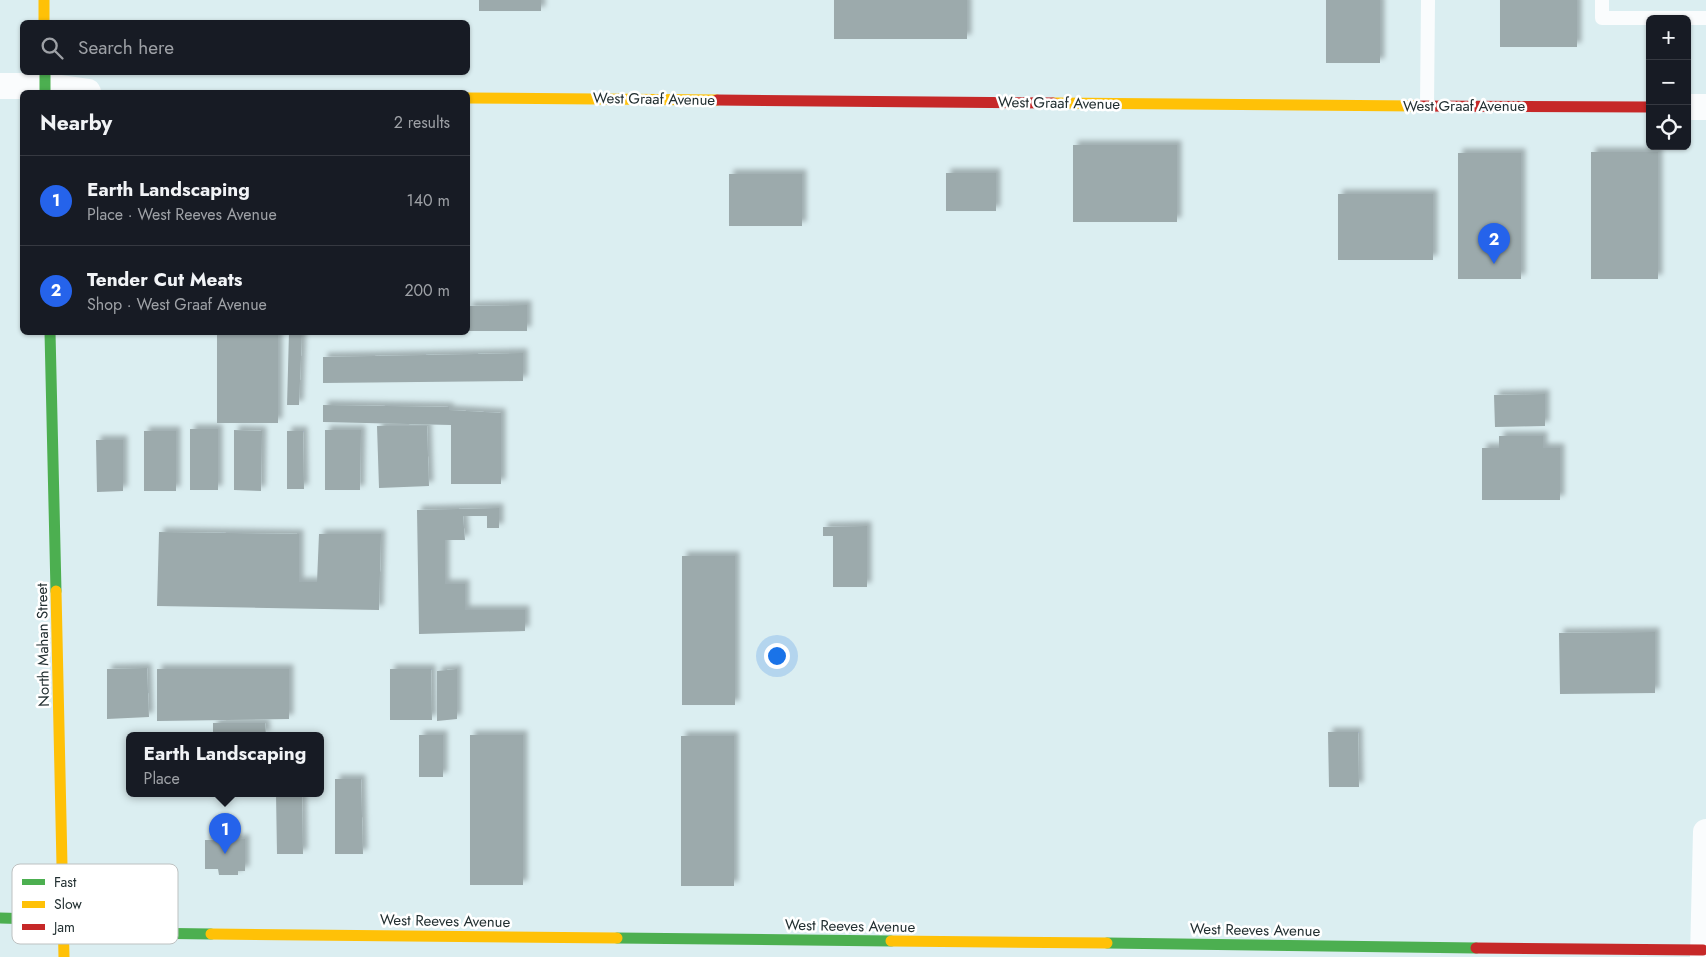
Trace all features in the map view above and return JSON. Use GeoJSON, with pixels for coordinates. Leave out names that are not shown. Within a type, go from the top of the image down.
{"type":"FeatureCollection","features":[{"type":"Feature","properties":{"kind":"street"},"geometry":{"type":"LineString","coordinates":[[44,0],[44,20]]}},
{"type":"Feature","properties":{"kind":"street"},"geometry":{"type":"LineString","coordinates":[[0,86],[45,84],[77,90]]}},
{"type":"Feature","properties":{"kind":"street","name":"West Graaf Avenue"},"geometry":{"type":"LineString","coordinates":[[470,98],[1646,107]]}},
{"type":"Feature","properties":{"kind":"street"},"geometry":{"type":"LineString","coordinates":[[1691,107],[1706,107]]}},
{"type":"Feature","properties":{"kind":"street","name":"North Mahan Street"},"geometry":{"type":"LineString","coordinates":[[50,335],[62,864]]}},
{"type":"Feature","properties":{"kind":"street"},"geometry":{"type":"LineString","coordinates":[[1703,953],[1706,832]]}},
{"type":"Feature","properties":{"kind":"street","name":"West Reeves Avenue"},"geometry":{"type":"LineString","coordinates":[[178,933],[1703,953]]}},
{"type":"Feature","properties":{"kind":"street","name":"North Mahan Street"},"geometry":{"type":"LineString","coordinates":[[64,944],[64,957]]}},
{"type":"Feature","properties":{"kind":"lane"},"geometry":{"type":"LineString","coordinates":[[1427,106],[1428,0]]}},
{"type":"Feature","properties":{"kind":"lane"},"geometry":{"type":"LineString","coordinates":[[1602,0],[1602,18],[1706,18]]}},
{"type":"Feature","properties":{"kind":"building"},"geometry":{"type":"Polygon","coordinates":[[[479,0],[541,0],[541,11],[479,11],[479,0]]]}},
{"type":"Feature","properties":{"kind":"building"},"geometry":{"type":"Polygon","coordinates":[[[834,0],[967,0],[967,39],[834,39],[834,0]]]}},
{"type":"Feature","properties":{"kind":"building"},"geometry":{"type":"Polygon","coordinates":[[[1326,0],[1380,0],[1380,63],[1326,63],[1326,0]]]}},
{"type":"Feature","properties":{"kind":"building"},"geometry":{"type":"Polygon","coordinates":[[[1500,0],[1577,0],[1577,47],[1500,47],[1500,0]]]}},
{"type":"Feature","properties":{"kind":"building"},"geometry":{"type":"Polygon","coordinates":[[[1073,145],[1177,145],[1177,222],[1073,222],[1073,145]]]}},
{"type":"Feature","properties":{"kind":"building"},"geometry":{"type":"Polygon","coordinates":[[[1591,152],[1658,152],[1658,279],[1591,279],[1591,152]]]}},
{"type":"Feature","properties":{"kind":"building"},"geometry":{"type":"Polygon","coordinates":[[[1458,153],[1521,153],[1521,279],[1458,279],[1458,153]]]}},
{"type":"Feature","properties":{"kind":"building"},"geometry":{"type":"Polygon","coordinates":[[[946,173],[996,173],[996,211],[946,211],[946,173]]]}},
{"type":"Feature","properties":{"kind":"building"},"geometry":{"type":"Polygon","coordinates":[[[729,174],[802,174],[802,226],[729,226],[729,174]]]}},
{"type":"Feature","properties":{"kind":"building"},"geometry":{"type":"Polygon","coordinates":[[[1338,194],[1433,194],[1433,260],[1338,260],[1338,194]]]}},
{"type":"Feature","properties":{"kind":"building"},"geometry":{"type":"Polygon","coordinates":[[[527,305],[527,331],[470,331],[470,306],[527,305]]]}},
{"type":"Feature","properties":{"kind":"building"},"geometry":{"type":"Polygon","coordinates":[[[217,335],[278,335],[278,423],[217,423],[217,335]]]}},
{"type":"Feature","properties":{"kind":"building"},"geometry":{"type":"Polygon","coordinates":[[[289,335],[302,335],[299,405],[287,405],[289,335]]]}},
{"type":"Feature","properties":{"kind":"building"},"geometry":{"type":"Polygon","coordinates":[[[523,353],[523,381],[323,383],[323,357],[523,353]]]}},
{"type":"Feature","properties":{"kind":"building"},"geometry":{"type":"Polygon","coordinates":[[[1545,394],[1545,426],[1495,427],[1494,395],[1545,394]]]}},
{"type":"Feature","properties":{"kind":"building"},"geometry":{"type":"Polygon","coordinates":[[[323,405],[449,407],[449,410],[501,413],[501,484],[451,484],[451,425],[323,422],[323,405]]]}},
{"type":"Feature","properties":{"kind":"building"},"geometry":{"type":"Polygon","coordinates":[[[377,426],[427,426],[429,486],[379,488],[377,426]]]}},
{"type":"Feature","properties":{"kind":"building"},"geometry":{"type":"Polygon","coordinates":[[[190,429],[218,429],[218,490],[190,490],[190,429]]]}},
{"type":"Feature","properties":{"kind":"building"},"geometry":{"type":"Polygon","coordinates":[[[234,430],[262,431],[261,491],[234,490],[234,430]]]}},
{"type":"Feature","properties":{"kind":"building"},"geometry":{"type":"Polygon","coordinates":[[[325,430],[361,430],[360,490],[325,490],[325,430]]]}},
{"type":"Feature","properties":{"kind":"building"},"geometry":{"type":"Polygon","coordinates":[[[144,431],[176,431],[176,491],[144,491],[144,431]]]}},
{"type":"Feature","properties":{"kind":"building"},"geometry":{"type":"Polygon","coordinates":[[[287,431],[303,431],[304,489],[287,489],[287,431]]]}},
{"type":"Feature","properties":{"kind":"building"},"geometry":{"type":"Polygon","coordinates":[[[1499,436],[1543,436],[1543,448],[1560,448],[1560,500],[1482,500],[1482,448],[1499,448],[1499,436]]]}},
{"type":"Feature","properties":{"kind":"building"},"geometry":{"type":"Polygon","coordinates":[[[96,440],[123,440],[123,491],[97,492],[96,440]]]}},
{"type":"Feature","properties":{"kind":"building"},"geometry":{"type":"Polygon","coordinates":[[[499,508],[499,528],[487,528],[487,516],[463,516],[465,540],[445,540],[445,584],[465,584],[465,610],[525,610],[525,631],[419,634],[417,510],[499,508]]]}},
{"type":"Feature","properties":{"kind":"building"},"geometry":{"type":"Polygon","coordinates":[[[867,526],[867,587],[833,587],[833,536],[823,536],[823,527],[867,526]]]}},
{"type":"Feature","properties":{"kind":"building"},"geometry":{"type":"Polygon","coordinates":[[[159,532],[299,534],[299,582],[317,582],[319,534],[381,534],[379,610],[157,606],[159,532]]]}},
{"type":"Feature","properties":{"kind":"building"},"geometry":{"type":"Polygon","coordinates":[[[682,556],[735,556],[735,705],[682,705],[682,556]]]}},
{"type":"Feature","properties":{"kind":"building"},"geometry":{"type":"Polygon","coordinates":[[[1655,632],[1655,693],[1560,694],[1559,633],[1655,632]]]}},
{"type":"Feature","properties":{"kind":"building"},"geometry":{"type":"Polygon","coordinates":[[[147,668],[149,717],[107,719],[107,669],[147,668]]]}},
{"type":"Feature","properties":{"kind":"building"},"geometry":{"type":"Polygon","coordinates":[[[157,669],[289,669],[289,719],[157,721],[157,669]]]}},
{"type":"Feature","properties":{"kind":"building"},"geometry":{"type":"Polygon","coordinates":[[[390,669],[431,669],[432,720],[390,720],[390,669]]]}},
{"type":"Feature","properties":{"kind":"building"},"geometry":{"type":"Polygon","coordinates":[[[457,669],[457,719],[437,721],[437,671],[457,669]]]}},
{"type":"Feature","properties":{"kind":"building"},"geometry":{"type":"Polygon","coordinates":[[[213,723],[265,723],[266,732],[213,732],[213,723]]]}},
{"type":"Feature","properties":{"kind":"building"},"geometry":{"type":"Polygon","coordinates":[[[1328,732],[1358,732],[1359,787],[1329,787],[1328,732]]]}},
{"type":"Feature","properties":{"kind":"building"},"geometry":{"type":"Polygon","coordinates":[[[419,735],[443,735],[443,777],[419,777],[419,735]]]}},
{"type":"Feature","properties":{"kind":"building"},"geometry":{"type":"Polygon","coordinates":[[[470,735],[523,735],[523,885],[470,885],[470,735]]]}},
{"type":"Feature","properties":{"kind":"building"},"geometry":{"type":"Polygon","coordinates":[[[681,736],[734,736],[734,886],[681,886],[681,736]]]}},
{"type":"Feature","properties":{"kind":"building"},"geometry":{"type":"Polygon","coordinates":[[[335,779],[361,779],[363,854],[335,854],[335,779]]]}},
{"type":"Feature","properties":{"kind":"building"},"geometry":{"type":"Polygon","coordinates":[[[276,797],[302,797],[303,854],[277,854],[276,797]]]}},
{"type":"Feature","properties":{"kind":"building"},"geometry":{"type":"Polygon","coordinates":[[[245,839],[245,871],[238,871],[238,875],[219,875],[218,869],[205,869],[205,840],[245,839]]]}},
{"type":"Feature","properties":{"kind":"traffic: fast"},"geometry":{"type":"LineString","coordinates":[[45,75],[45,90]]}},
{"type":"Feature","properties":{"kind":"traffic: fast"},"geometry":{"type":"LineString","coordinates":[[50,335],[56,591]]}},
{"type":"Feature","properties":{"kind":"traffic: fast"},"geometry":{"type":"LineString","coordinates":[[0,918],[12,918]]}},
{"type":"Feature","properties":{"kind":"traffic: fast"},"geometry":{"type":"LineString","coordinates":[[178,934],[211,934]]}},
{"type":"Feature","properties":{"kind":"traffic: fast"},"geometry":{"type":"LineString","coordinates":[[617,938],[891,941]]}},
{"type":"Feature","properties":{"kind":"traffic: fast"},"geometry":{"type":"LineString","coordinates":[[1107,943],[1476,948]]}},
{"type":"Feature","properties":{"kind":"traffic: slow"},"geometry":{"type":"LineString","coordinates":[[44,0],[44,20]]}},
{"type":"Feature","properties":{"kind":"traffic: slow"},"geometry":{"type":"LineString","coordinates":[[470,98],[717,100]]}},
{"type":"Feature","properties":{"kind":"traffic: slow"},"geometry":{"type":"LineString","coordinates":[[1053,103],[1416,106]]}},
{"type":"Feature","properties":{"kind":"traffic: slow"},"geometry":{"type":"LineString","coordinates":[[56,591],[62,864]]}},
{"type":"Feature","properties":{"kind":"traffic: slow"},"geometry":{"type":"LineString","coordinates":[[211,934],[617,938]]}},
{"type":"Feature","properties":{"kind":"traffic: slow"},"geometry":{"type":"LineString","coordinates":[[891,941],[1107,943]]}},
{"type":"Feature","properties":{"kind":"traffic: slow"},"geometry":{"type":"LineString","coordinates":[[64,944],[64,957]]}},
{"type":"Feature","properties":{"kind":"traffic: jam"},"geometry":{"type":"LineString","coordinates":[[717,100],[1053,103]]}},
{"type":"Feature","properties":{"kind":"traffic: jam"},"geometry":{"type":"LineString","coordinates":[[1416,106],[1646,107]]}},
{"type":"Feature","properties":{"kind":"traffic: jam"},"geometry":{"type":"LineString","coordinates":[[1476,948],[1703,950]]}},
{"type":"Feature","properties":{"kind":"place","name":"Tender Cut Meats"},"geometry":{"type":"Point","coordinates":[1494,264]}},
{"type":"Feature","properties":{"kind":"place","name":"Earth Landscaping"},"geometry":{"type":"Point","coordinates":[225,854]}}]}
